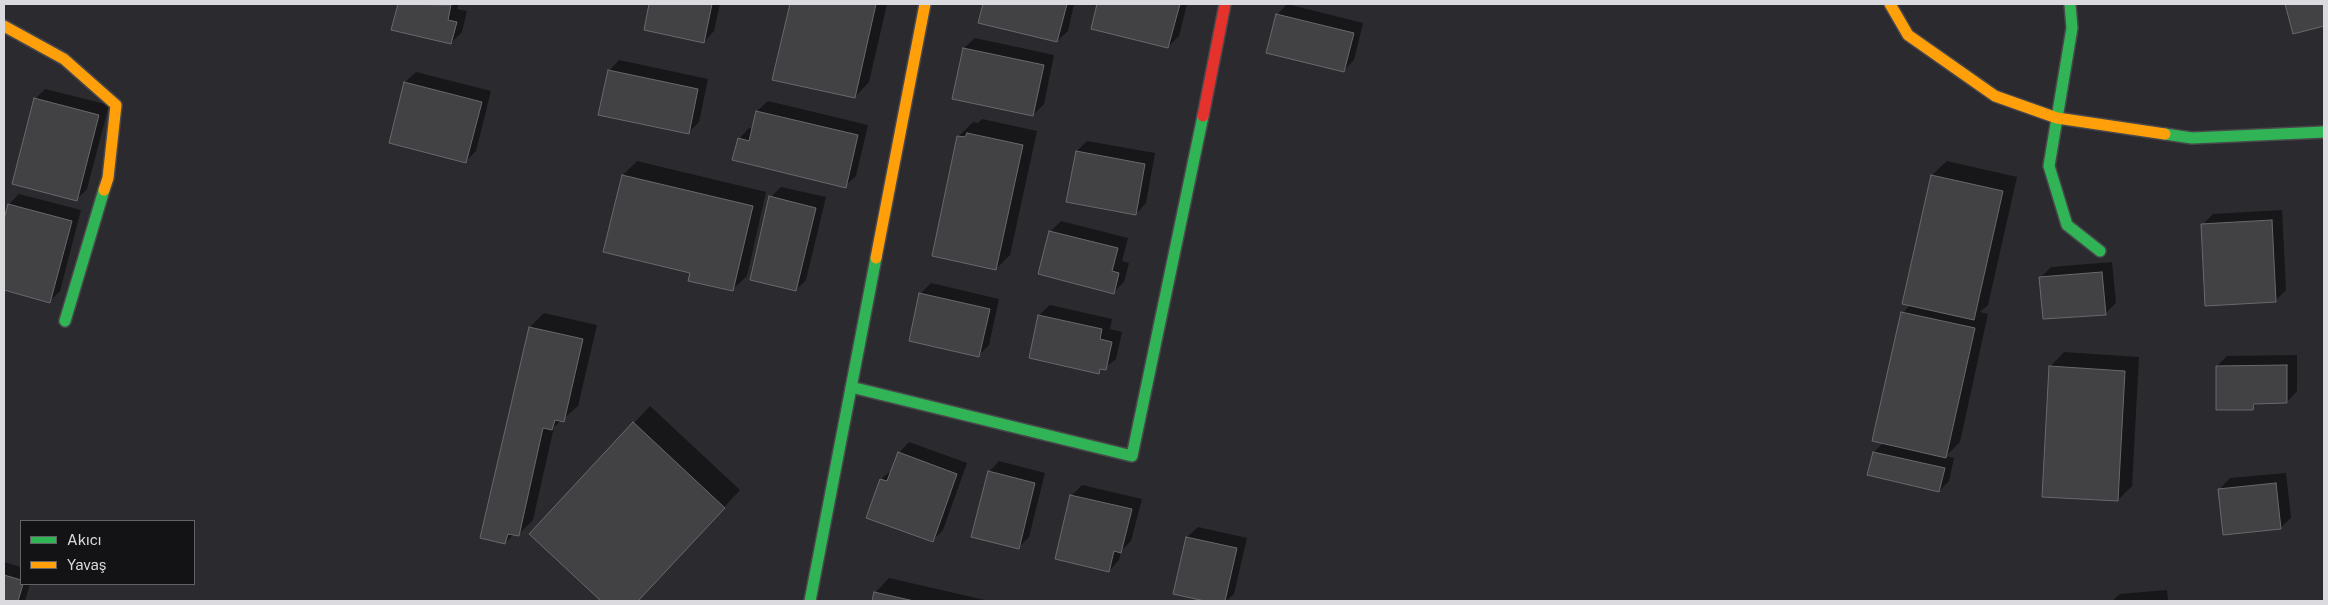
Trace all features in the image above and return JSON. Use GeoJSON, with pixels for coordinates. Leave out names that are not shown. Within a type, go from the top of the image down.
{"type":"FeatureCollection","features":[{"type":"Feature","properties":{"kind":"street"},"geometry":{"type":"LineString","coordinates":[[810,601],[925,4]]}},
{"type":"Feature","properties":{"kind":"street"},"geometry":{"type":"LineString","coordinates":[[851,386],[1132,456],[1184,212],[1225,4]]}},
{"type":"Feature","properties":{"kind":"street"},"geometry":{"type":"LineString","coordinates":[[1890,4],[1908,35],[1995,96],[2057,118],[2192,138],[2324,132]]}},
{"type":"Feature","properties":{"kind":"street"},"geometry":{"type":"LineString","coordinates":[[2070,4],[2072,28],[2049,166],[2067,225],[2100,251]]}},
{"type":"Feature","properties":{"kind":"street"},"geometry":{"type":"LineString","coordinates":[[4,26],[64,59],[116,105],[108,178],[65,321]]}},
{"type":"Feature","properties":{"kind":"building"},"geometry":{"type":"Polygon","coordinates":[[[398,4],[451,5],[448,20],[457,22],[451,44],[391,30],[398,4]]]}},
{"type":"Feature","properties":{"kind":"building"},"geometry":{"type":"Polygon","coordinates":[[[649,4],[712,4],[704,43],[644,30],[649,4]]]}},
{"type":"Feature","properties":{"kind":"building"},"geometry":{"type":"Polygon","coordinates":[[[790,4],[876,4],[855,98],[772,80],[790,4]]]}},
{"type":"Feature","properties":{"kind":"building"},"geometry":{"type":"Polygon","coordinates":[[[983,4],[1067,4],[1057,42],[978,23],[983,4]]]}},
{"type":"Feature","properties":{"kind":"building"},"geometry":{"type":"Polygon","coordinates":[[[1097,4],[1180,4],[1168,48],[1091,29],[1097,4]]]}},
{"type":"Feature","properties":{"kind":"building"},"geometry":{"type":"Polygon","coordinates":[[[2285,4],[2324,4],[2324,26],[2293,34],[2285,4]]]}},
{"type":"Feature","properties":{"kind":"building"},"geometry":{"type":"Polygon","coordinates":[[[1276,14],[1354,33],[1344,72],[1266,53],[1276,14]]]}},
{"type":"Feature","properties":{"kind":"building"},"geometry":{"type":"Polygon","coordinates":[[[963,48],[1044,65],[1033,116],[952,99],[963,48]]]}},
{"type":"Feature","properties":{"kind":"building"},"geometry":{"type":"Polygon","coordinates":[[[608,70],[698,89],[689,134],[598,115],[608,70]]]}},
{"type":"Feature","properties":{"kind":"building"},"geometry":{"type":"Polygon","coordinates":[[[404,82],[482,102],[466,163],[389,143],[404,82]]]}},
{"type":"Feature","properties":{"kind":"building"},"geometry":{"type":"Polygon","coordinates":[[[34,98],[99,115],[77,201],[12,184],[34,98]]]}},
{"type":"Feature","properties":{"kind":"building"},"geometry":{"type":"Polygon","coordinates":[[[756,111],[858,135],[846,188],[732,160],[738,138],[749,141],[756,111]]]}},
{"type":"Feature","properties":{"kind":"building"},"geometry":{"type":"Polygon","coordinates":[[[967,133],[1023,145],[996,270],[932,256],[957,136],[965,137],[967,133]]]}},
{"type":"Feature","properties":{"kind":"building"},"geometry":{"type":"Polygon","coordinates":[[[1076,151],[1145,164],[1136,215],[1066,202],[1076,151]]]}},
{"type":"Feature","properties":{"kind":"building"},"geometry":{"type":"Polygon","coordinates":[[[622,175],[753,206],[733,291],[688,281],[690,273],[603,252],[622,175]]]}},
{"type":"Feature","properties":{"kind":"building"},"geometry":{"type":"Polygon","coordinates":[[[1931,175],[2003,191],[1974,320],[1902,304],[1931,175]]]}},
{"type":"Feature","properties":{"kind":"building"},"geometry":{"type":"Polygon","coordinates":[[[769,196],[816,208],[796,291],[750,280],[769,196]]]}},
{"type":"Feature","properties":{"kind":"building"},"geometry":{"type":"Polygon","coordinates":[[[8,204],[72,221],[50,303],[4,290],[4,219],[8,204]]]}},
{"type":"Feature","properties":{"kind":"building"},"geometry":{"type":"Polygon","coordinates":[[[2272,220],[2276,302],[2205,306],[2201,224],[2272,220]]]}},
{"type":"Feature","properties":{"kind":"building"},"geometry":{"type":"Polygon","coordinates":[[[1049,231],[1118,248],[1112,271],[1119,273],[1114,294],[1038,274],[1049,231]]]}},
{"type":"Feature","properties":{"kind":"building"},"geometry":{"type":"Polygon","coordinates":[[[2102,272],[2106,315],[2043,319],[2039,277],[2102,272]]]}},
{"type":"Feature","properties":{"kind":"building"},"geometry":{"type":"Polygon","coordinates":[[[919,293],[990,309],[979,357],[909,341],[919,293]]]}},
{"type":"Feature","properties":{"kind":"building"},"geometry":{"type":"Polygon","coordinates":[[[1901,312],[1975,328],[1946,458],[1872,441],[1901,312]]]}},
{"type":"Feature","properties":{"kind":"building"},"geometry":{"type":"Polygon","coordinates":[[[1038,315],[1102,329],[1100,339],[1112,342],[1106,370],[1100,369],[1099,374],[1029,358],[1038,315]]]}},
{"type":"Feature","properties":{"kind":"building"},"geometry":{"type":"Polygon","coordinates":[[[529,327],[583,339],[564,422],[555,420],[552,430],[543,428],[519,536],[508,534],[505,544],[480,538],[529,327]]]}},
{"type":"Feature","properties":{"kind":"building"},"geometry":{"type":"Polygon","coordinates":[[[2287,365],[2287,403],[2254,404],[2253,410],[2216,410],[2216,366],[2287,365]]]}},
{"type":"Feature","properties":{"kind":"building"},"geometry":{"type":"Polygon","coordinates":[[[2049,366],[2125,371],[2118,501],[2042,497],[2049,366]]]}},
{"type":"Feature","properties":{"kind":"building"},"geometry":{"type":"Polygon","coordinates":[[[633,422],[725,508],[638,601],[601,601],[529,534],[633,422]]]}},
{"type":"Feature","properties":{"kind":"building"},"geometry":{"type":"Polygon","coordinates":[[[898,452],[957,474],[933,542],[866,518],[880,479],[887,481],[898,452]]]}},
{"type":"Feature","properties":{"kind":"building"},"geometry":{"type":"Polygon","coordinates":[[[1873,452],[1945,468],[1939,492],[1867,475],[1873,452]]]}},
{"type":"Feature","properties":{"kind":"building"},"geometry":{"type":"Polygon","coordinates":[[[988,471],[1035,483],[1019,549],[971,537],[988,471]]]}},
{"type":"Feature","properties":{"kind":"building"},"geometry":{"type":"Polygon","coordinates":[[[2276,483],[2281,529],[2223,535],[2218,489],[2276,483]]]}},
{"type":"Feature","properties":{"kind":"building"},"geometry":{"type":"Polygon","coordinates":[[[1070,495],[1132,509],[1121,553],[1114,551],[1109,572],[1055,559],[1070,495]]]}},
{"type":"Feature","properties":{"kind":"building"},"geometry":{"type":"Polygon","coordinates":[[[1186,537],[1237,548],[1225,601],[1205,601],[1173,594],[1186,537]]]}},
{"type":"Feature","properties":{"kind":"building"},"geometry":{"type":"Polygon","coordinates":[[[4,575],[20,580],[20,585],[23,585],[18,601],[4,601],[4,575]]]}},
{"type":"Feature","properties":{"kind":"building"},"geometry":{"type":"Polygon","coordinates":[[[874,592],[914,601],[872,601],[874,592]]]}},
{"type":"Feature","properties":{"kind":"traffic: fast"},"geometry":{"type":"LineString","coordinates":[[2070,4],[2072,28],[2049,166],[2067,225],[2100,251]]}},
{"type":"Feature","properties":{"kind":"traffic: fast"},"geometry":{"type":"LineString","coordinates":[[851,387],[1132,456],[1203,116]]}},
{"type":"Feature","properties":{"kind":"traffic: fast"},"geometry":{"type":"LineString","coordinates":[[2165,134],[2192,138],[2324,132]]}},
{"type":"Feature","properties":{"kind":"traffic: fast"},"geometry":{"type":"LineString","coordinates":[[65,321],[104,190]]}},
{"type":"Feature","properties":{"kind":"traffic: fast"},"geometry":{"type":"LineString","coordinates":[[810,601],[876,258]]}},
{"type":"Feature","properties":{"kind":"traffic: slow"},"geometry":{"type":"LineString","coordinates":[[876,258],[925,4]]}},
{"type":"Feature","properties":{"kind":"traffic: slow"},"geometry":{"type":"LineString","coordinates":[[1890,4],[1908,35],[1995,96],[2057,118],[2165,134]]}},
{"type":"Feature","properties":{"kind":"traffic: slow"},"geometry":{"type":"LineString","coordinates":[[4,26],[64,59],[116,105],[108,178],[104,190]]}},
{"type":"Feature","properties":{"kind":"traffic: jam"},"geometry":{"type":"LineString","coordinates":[[1203,116],[1225,4]]}}]}
